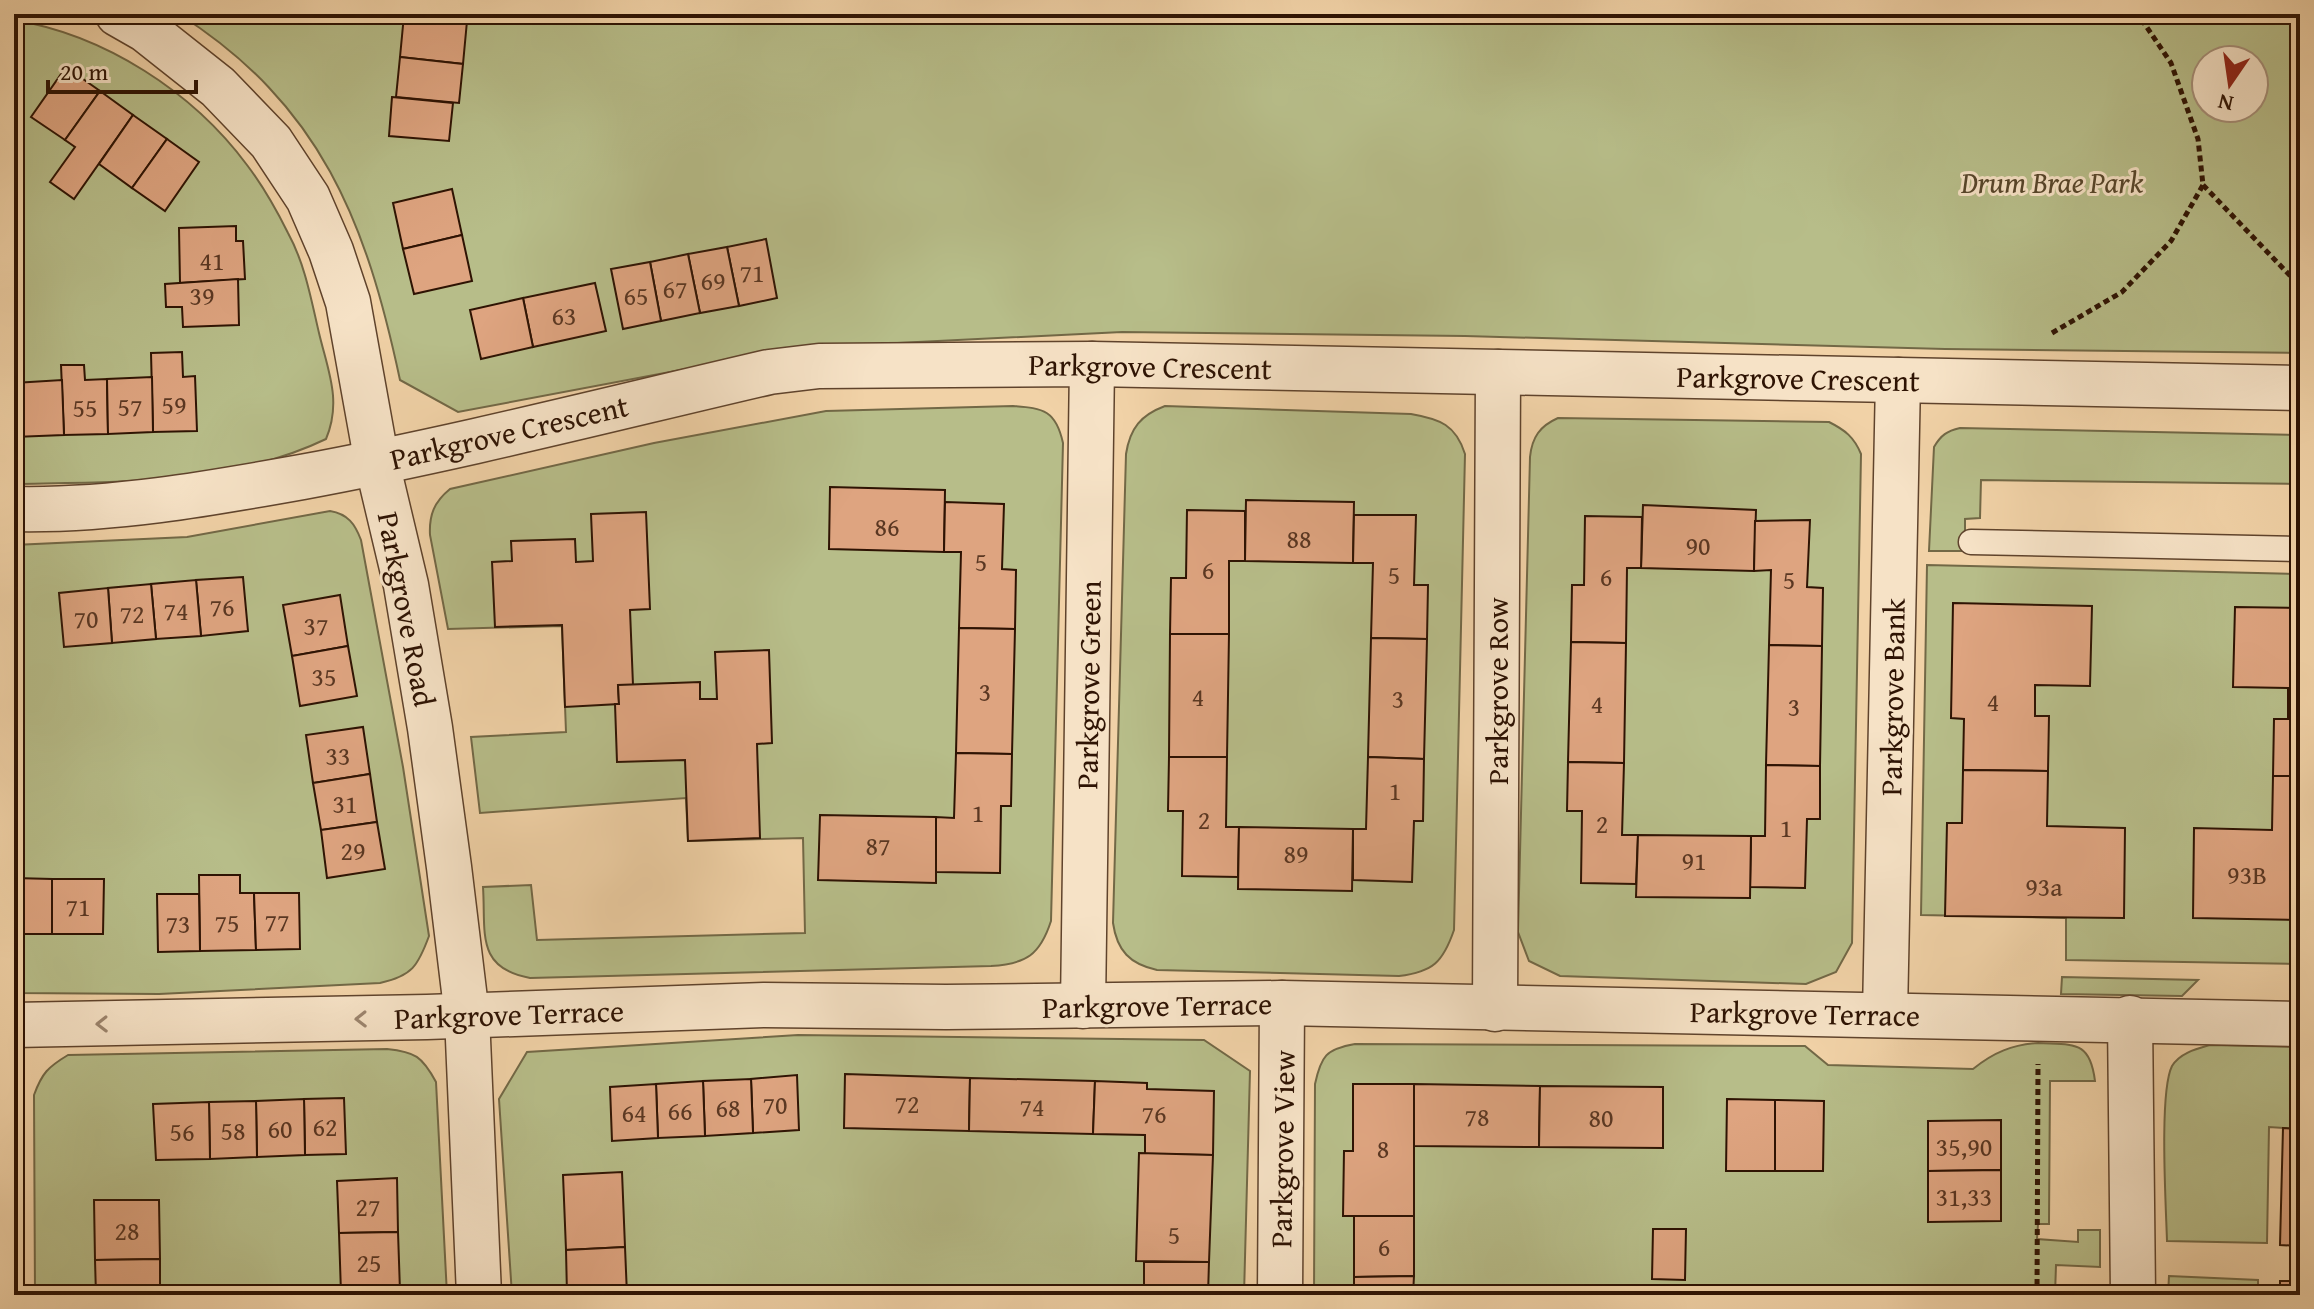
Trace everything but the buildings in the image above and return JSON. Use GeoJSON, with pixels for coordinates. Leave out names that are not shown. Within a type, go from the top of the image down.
{"type":"FeatureCollection","features":[{"type":"Feature","properties":{"kind":"street","name":"Parkgrove Road"},"geometry":{"type":"LineString","coordinates":[[118,14],[146,30],[218,87],[271,142],[308,198],[331,251],[348,302],[377,463],[406,585],[430,728],[467,1016],[479,1295]]}},
{"type":"Feature","properties":{"kind":"street","name":"Parkgrove Crescent"},"geometry":{"type":"LineString","coordinates":[[14,509],[106,506],[191,497],[377,463],[769,372],[819,366],[1092,364],[2300,388]]}},
{"type":"Feature","properties":{"kind":"street","name":"Parkgrove Green"},"geometry":{"type":"LineString","coordinates":[[1083,1006],[1092,364]]}},
{"type":"Feature","properties":{"kind":"street","name":"Parkgrove Row"},"geometry":{"type":"LineString","coordinates":[[1495,1009],[1498,372]]}},
{"type":"Feature","properties":{"kind":"street","name":"Parkgrove Bank"},"geometry":{"type":"LineString","coordinates":[[1885,1014],[1898,380]]}},
{"type":"Feature","properties":{"kind":"street","name":"Parkgrove Terrace"},"geometry":{"type":"LineString","coordinates":[[14,1025],[467,1016],[764,1005],[1282,1003],[2130,1018],[2300,1024]]}},
{"type":"Feature","properties":{"kind":"street","name":"Parkgrove View"},"geometry":{"type":"LineString","coordinates":[[1280,1295],[1282,1003]]}},
{"type":"Feature","properties":{"kind":"street"},"geometry":{"type":"LineString","coordinates":[[2130,1018],[2133,1295]]}},
{"type":"Feature","properties":{"kind":"lane"},"geometry":{"type":"LineString","coordinates":[[1971,542],[2300,549]]}},
{"type":"Feature","properties":{"kind":"path"},"geometry":{"type":"LineString","coordinates":[[2006,382],[2043,338],[2122,292],[2171,241],[2203,185],[2198,139],[2171,63],[2138,14]]}},
{"type":"Feature","properties":{"kind":"path"},"geometry":{"type":"LineString","coordinates":[[2203,185],[2300,286]]}},
{"type":"Feature","properties":{"kind":"path"},"geometry":{"type":"LineString","coordinates":[[2037,1295],[2038,1017]]}},
{"type":"Feature","properties":{"kind":"green space","name":"Drum Brae Park"},"geometry":{"type":"Polygon","coordinates":[[[179,14],[2300,14],[2300,353],[1122,332],[797,348],[458,412],[400,380],[387,322],[353,218],[330,172],[302,128],[269,87],[228,49],[179,14]]]}},
{"type":"Feature","properties":{"kind":"green space"},"geometry":{"type":"Polygon","coordinates":[[[14,20],[81,39],[144,71],[201,114],[247,165],[284,225],[307,282],[332,386],[333,412],[326,439],[290,454],[213,473],[133,481],[14,484],[14,20]]]}},
{"type":"Feature","properties":{"kind":"green space"},"geometry":{"type":"Polygon","coordinates":[[[1013,406],[1047,413],[1057,424],[1063,443],[1051,921],[1036,950],[1014,963],[991,966],[530,978],[500,966],[487,946],[483,887],[531,885],[537,940],[805,933],[803,838],[688,841],[686,798],[480,813],[471,737],[566,732],[562,626],[448,629],[430,535],[430,521],[440,499],[450,489],[654,443],[826,411],[1013,406]]]}},
{"type":"Feature","properties":{"kind":"green space"},"geometry":{"type":"Polygon","coordinates":[[[1165,406],[1411,414],[1446,425],[1461,444],[1465,454],[1454,930],[1441,958],[1420,972],[1399,976],[1157,970],[1132,960],[1118,941],[1113,923],[1126,454],[1130,437],[1138,424],[1165,406]]]}},
{"type":"Feature","properties":{"kind":"green space"},"geometry":{"type":"Polygon","coordinates":[[[1558,418],[1829,422],[1848,435],[1858,448],[1861,454],[1852,943],[1836,972],[1806,984],[1560,976],[1529,961],[1518,932],[1530,457],[1538,433],[1558,418]]]}},
{"type":"Feature","properties":{"kind":"green space"},"geometry":{"type":"Polygon","coordinates":[[[1960,428],[2300,435],[2300,484],[1981,480],[1980,518],[1965,519],[1965,551],[1929,551],[1934,447],[1945,434],[1960,428]]]}},
{"type":"Feature","properties":{"kind":"green space"},"geometry":{"type":"Polygon","coordinates":[[[330,511],[350,521],[361,540],[403,767],[429,936],[417,962],[400,977],[380,983],[159,994],[14,993],[14,545],[187,537],[330,511]]]}},
{"type":"Feature","properties":{"kind":"green space"},"geometry":{"type":"Polygon","coordinates":[[[1927,565],[2300,574],[2300,964],[2066,960],[2066,918],[1921,915],[1927,565]]]}},
{"type":"Feature","properties":{"kind":"green space"},"geometry":{"type":"Polygon","coordinates":[[[2062,977],[2198,980],[2182,996],[2061,994],[2062,977]]]}},
{"type":"Feature","properties":{"kind":"green space"},"geometry":{"type":"Polygon","coordinates":[[[798,1035],[1204,1040],[1250,1071],[1244,1295],[512,1295],[499,1099],[527,1052],[798,1035]]]}},
{"type":"Feature","properties":{"kind":"green space"},"geometry":{"type":"Polygon","coordinates":[[[2038,1043],[2071,1045],[2084,1051],[2093,1068],[2095,1081],[2050,1081],[2049,1224],[2038,1224],[2037,1239],[2078,1242],[2078,1230],[2100,1230],[2100,1267],[2056,1265],[2055,1295],[1314,1295],[1315,1084],[1326,1055],[1337,1048],[1355,1044],[1805,1046],[1828,1065],[1973,1069],[2004,1050],[2038,1043]]]}},
{"type":"Feature","properties":{"kind":"green space"},"geometry":{"type":"Polygon","coordinates":[[[2210,1045],[2300,1047],[2300,1129],[2269,1127],[2267,1243],[2167,1241],[2164,1150],[2168,1080],[2172,1066],[2179,1058],[2210,1045]]]}},
{"type":"Feature","properties":{"kind":"green space"},"geometry":{"type":"Polygon","coordinates":[[[387,1049],[417,1057],[436,1082],[447,1295],[35,1295],[34,1095],[46,1071],[55,1063],[68,1055],[387,1049]]]}},
{"type":"Feature","properties":{"kind":"green space"},"geometry":{"type":"Polygon","coordinates":[[[2169,1276],[2258,1280],[2258,1295],[2168,1295],[2169,1276]]]}}]}
